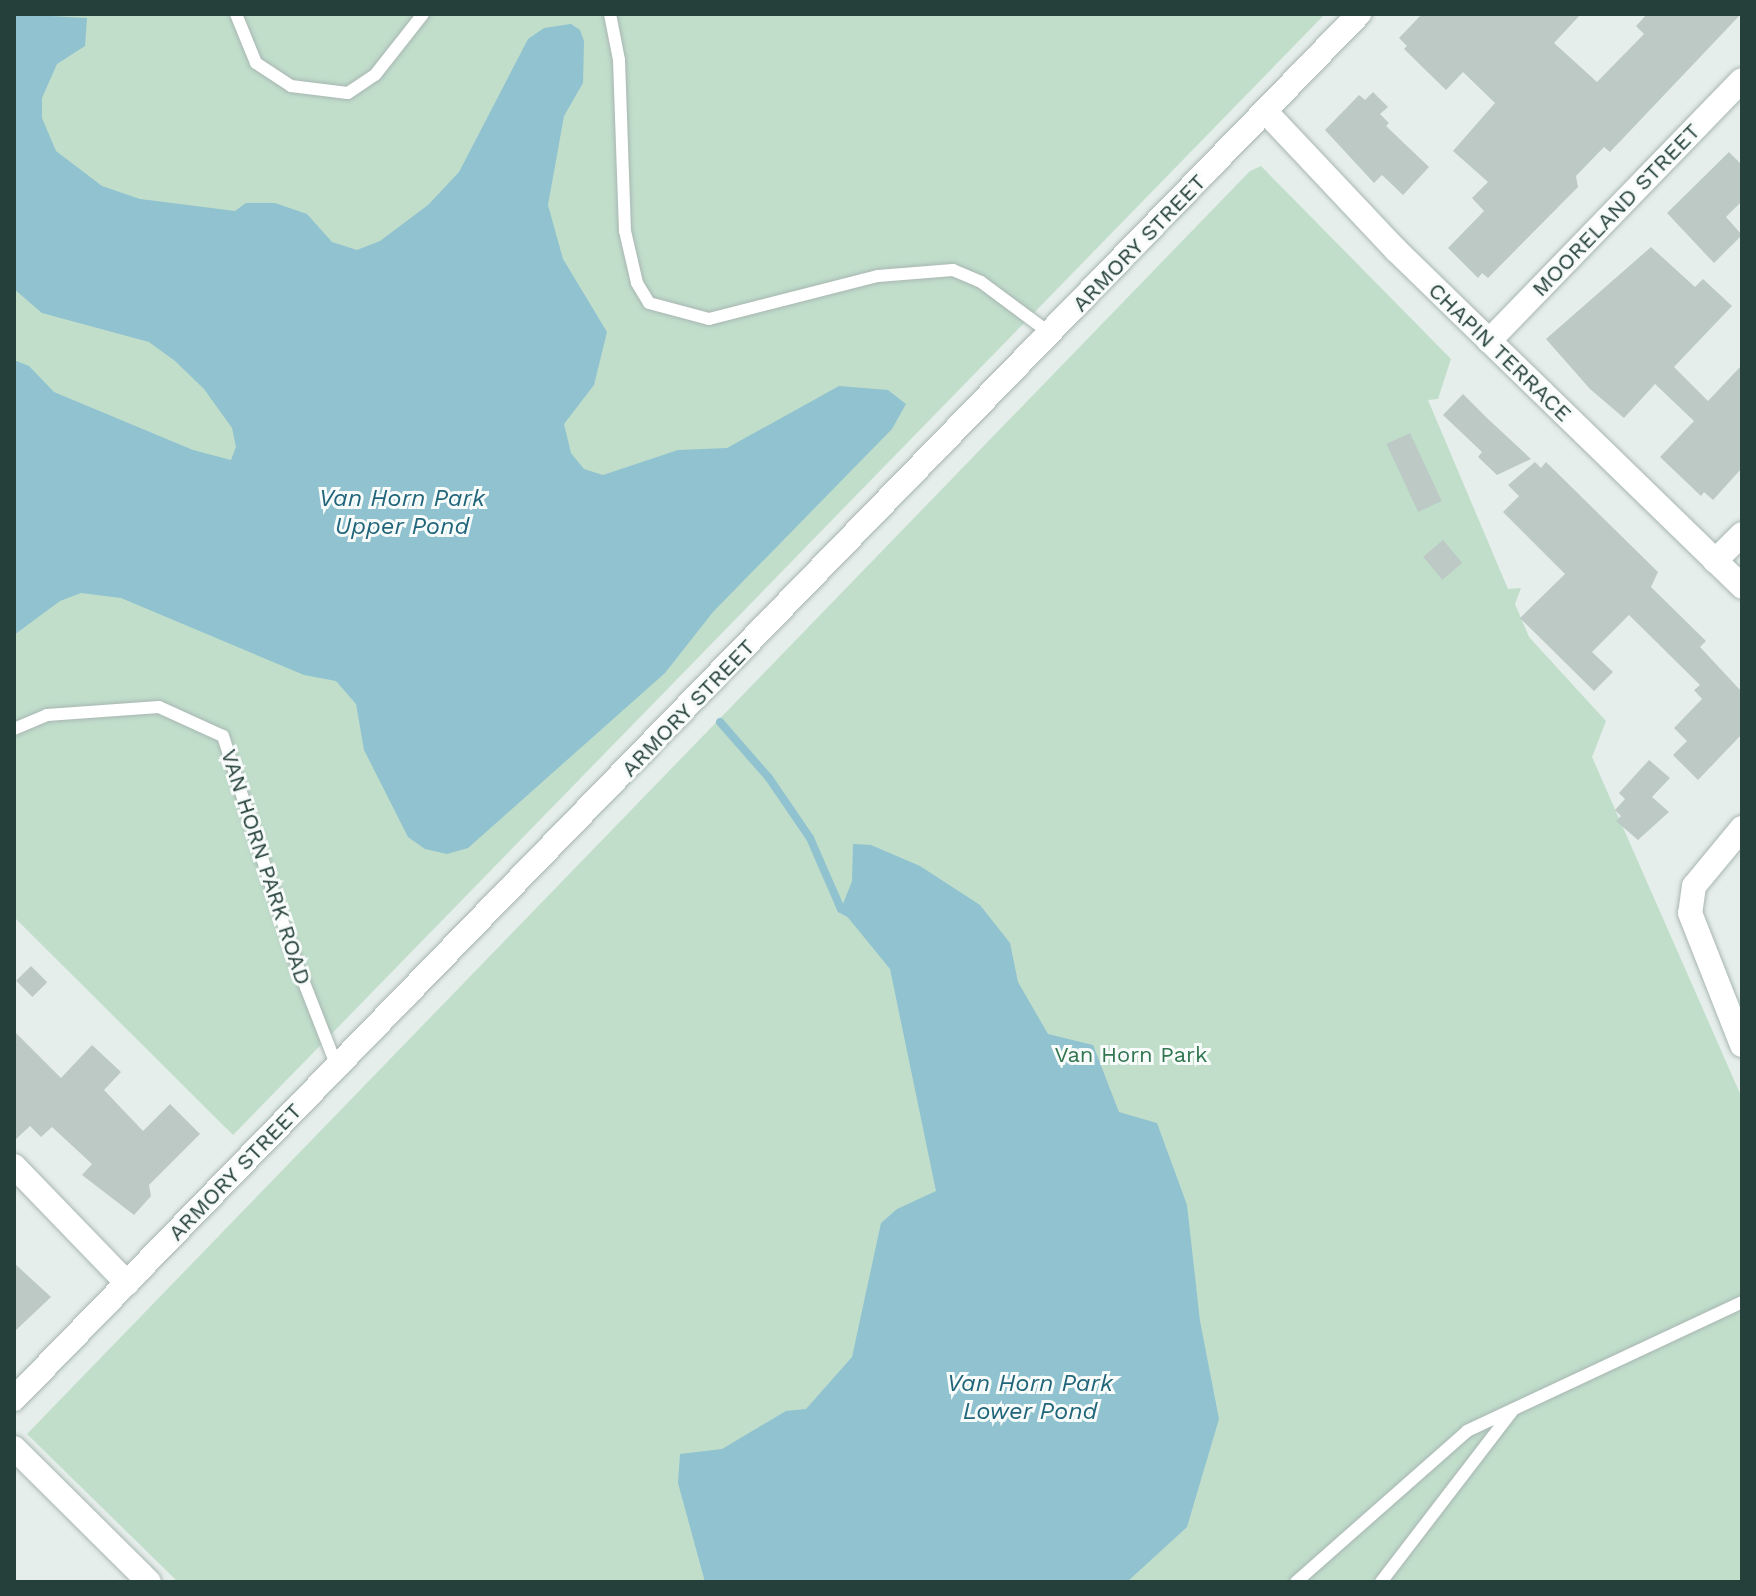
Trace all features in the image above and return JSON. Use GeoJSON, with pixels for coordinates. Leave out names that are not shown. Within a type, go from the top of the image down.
{"type":"FeatureCollection","features":[{"type":"Feature","properties":{"kind":"main road","name":"ARMORY STREET"},"geometry":{"type":"LineString","coordinates":[[14,1399],[1051,335],[1359,14]]}},
{"type":"Feature","properties":{"kind":"main road","name":"MOORELAND STREET"},"geometry":{"type":"LineString","coordinates":[[1489,341],[1742,80]]}},
{"type":"Feature","properties":{"kind":"main road","name":"CHAPIN TERRACE"},"geometry":{"type":"LineString","coordinates":[[1265,111],[1489,341],[1742,587]]}},
{"type":"Feature","properties":{"kind":"main road"},"geometry":{"type":"LineString","coordinates":[[1715,561],[1742,534]]}},
{"type":"Feature","properties":{"kind":"main road"},"geometry":{"type":"LineString","coordinates":[[1742,828],[1694,886],[1690,913],[1742,1045]]}},
{"type":"Feature","properties":{"kind":"main road"},"geometry":{"type":"LineString","coordinates":[[14,1166],[127,1283]]}},
{"type":"Feature","properties":{"kind":"main road"},"geometry":{"type":"LineString","coordinates":[[14,1448],[149,1582]]}},
{"type":"Feature","properties":{"kind":"lane"},"geometry":{"type":"LineString","coordinates":[[236,14],[256,63],[291,86],[348,93],[375,75],[423,14]]}},
{"type":"Feature","properties":{"kind":"lane"},"geometry":{"type":"LineString","coordinates":[[610,14],[619,60],[625,231],[637,283],[649,303],[709,319],[878,276],[953,270],[981,282],[1051,335]]}},
{"type":"Feature","properties":{"kind":"lane","name":"VAN HORN PARK ROAD"},"geometry":{"type":"LineString","coordinates":[[14,729],[47,715],[159,707],[223,736],[294,957],[337,1067]]}},
{"type":"Feature","properties":{"kind":"lane"},"geometry":{"type":"LineString","coordinates":[[1296,1582],[1467,1431],[1742,1302]]}},
{"type":"Feature","properties":{"kind":"lane"},"geometry":{"type":"LineString","coordinates":[[1381,1582],[1515,1408]]}},
{"type":"Feature","properties":{"kind":"green space"},"geometry":{"type":"Polygon","coordinates":[[[14,14],[1325,14],[233,1135],[14,917],[14,14]]]}},
{"type":"Feature","properties":{"kind":"green space","name":"Van Horn Park"},"geometry":{"type":"Polygon","coordinates":[[[1261,166],[1451,359],[1438,399],[1428,400],[1508,589],[1521,588],[1515,604],[1529,637],[1606,721],[1592,757],[1742,1098],[1742,1582],[178,1582],[27,1434],[1250,171],[1261,166]]]}},
{"type":"Feature","properties":{"kind":"water","name":"Van Horn Park Upper Pond"},"geometry":{"type":"Polygon","coordinates":[[[14,14],[87,18],[85,46],[57,64],[42,98],[42,118],[56,151],[102,186],[140,199],[235,211],[246,203],[275,203],[307,214],[332,242],[357,250],[380,241],[428,205],[459,172],[528,39],[544,28],[571,24],[580,30],[584,41],[583,83],[564,116],[548,205],[563,259],[607,332],[594,385],[564,424],[571,453],[584,469],[603,475],[678,450],[727,448],[839,386],[888,390],[906,404],[892,429],[713,612],[665,673],[468,848],[447,854],[425,849],[408,837],[364,750],[356,704],[336,681],[304,675],[121,598],[81,593],[60,601],[14,635],[14,360],[29,366],[54,392],[193,450],[231,460],[236,447],[232,428],[204,389],[175,361],[149,342],[42,313],[14,289],[14,14]]]}},
{"type":"Feature","properties":{"kind":"water","name":"Van Horn Park Lower Pond"},"geometry":{"type":"Polygon","coordinates":[[[853,844],[871,845],[920,866],[980,905],[1010,943],[1018,982],[1048,1034],[1093,1045],[1119,1112],[1157,1123],[1187,1205],[1200,1321],[1219,1419],[1187,1527],[1127,1582],[705,1582],[678,1483],[680,1454],[722,1449],[786,1411],[806,1409],[852,1357],[881,1223],[897,1209],[936,1191],[890,969],[841,909],[852,881],[853,844]]]}},
{"type":"Feature","properties":{"kind":"building"},"geometry":{"type":"Polygon","coordinates":[[[1422,14],[1581,14],[1554,43],[1597,82],[1644,34],[1636,26],[1647,14],[1741,14],[1610,152],[1604,147],[1576,176],[1578,187],[1488,278],[1482,273],[1478,278],[1448,248],[1484,211],[1472,198],[1488,182],[1453,151],[1495,103],[1463,72],[1446,90],[1404,49],[1407,46],[1399,38],[1422,14]]]}},
{"type":"Feature","properties":{"kind":"building"},"geometry":{"type":"Polygon","coordinates":[[[1373,92],[1388,107],[1380,114],[1389,123],[1386,126],[1429,167],[1403,195],[1382,175],[1374,183],[1325,130],[1359,95],[1365,100],[1373,92]]]}},
{"type":"Feature","properties":{"kind":"building"},"geometry":{"type":"Polygon","coordinates":[[[1729,152],[1742,165],[1742,201],[1726,217],[1742,235],[1714,263],[1667,213],[1729,152]]]}},
{"type":"Feature","properties":{"kind":"building"},"geometry":{"type":"Polygon","coordinates":[[[1651,247],[1695,287],[1703,279],[1732,306],[1674,367],[1708,401],[1742,365],[1742,468],[1713,500],[1704,492],[1701,496],[1660,457],[1694,421],[1655,384],[1624,418],[1590,389],[1546,339],[1651,247]]]}},
{"type":"Feature","properties":{"kind":"building"},"geometry":{"type":"Polygon","coordinates":[[[1463,394],[1531,459],[1497,475],[1478,457],[1482,452],[1443,415],[1463,394]]]}},
{"type":"Feature","properties":{"kind":"building"},"geometry":{"type":"Polygon","coordinates":[[[1410,433],[1442,501],[1418,512],[1386,444],[1410,433]]]}},
{"type":"Feature","properties":{"kind":"building"},"geometry":{"type":"Polygon","coordinates":[[[1535,462],[1541,468],[1546,462],[1658,572],[1651,587],[1706,641],[1700,647],[1742,692],[1742,734],[1698,780],[1673,755],[1687,741],[1674,728],[1702,699],[1694,690],[1700,685],[1629,615],[1592,652],[1613,672],[1594,691],[1520,618],[1565,574],[1503,512],[1519,496],[1508,485],[1535,462]]]}},
{"type":"Feature","properties":{"kind":"building"},"geometry":{"type":"Polygon","coordinates":[[[1443,540],[1462,563],[1442,580],[1423,557],[1443,540]]]}},
{"type":"Feature","properties":{"kind":"building"},"geometry":{"type":"Polygon","coordinates":[[[1649,760],[1670,778],[1652,797],[1669,812],[1638,840],[1616,821],[1621,816],[1615,810],[1625,799],[1619,793],[1649,760]]]}},
{"type":"Feature","properties":{"kind":"building"},"geometry":{"type":"Polygon","coordinates":[[[31,966],[47,982],[32,997],[16,981],[31,966]]]}},
{"type":"Feature","properties":{"kind":"building"},"geometry":{"type":"Polygon","coordinates":[[[14,1031],[61,1078],[92,1045],[121,1072],[104,1090],[143,1131],[170,1104],[200,1134],[149,1185],[151,1196],[134,1215],[82,1175],[92,1164],[52,1127],[41,1137],[30,1126],[14,1141],[14,1031]]]}},
{"type":"Feature","properties":{"kind":"building"},"geometry":{"type":"Polygon","coordinates":[[[14,1263],[51,1297],[14,1332],[14,1263]]]}},
{"type":"Feature","properties":{"kind":"waterway"},"geometry":{"type":"LineString","coordinates":[[720,722],[769,778],[810,838],[841,909],[850,914]]}}]}
